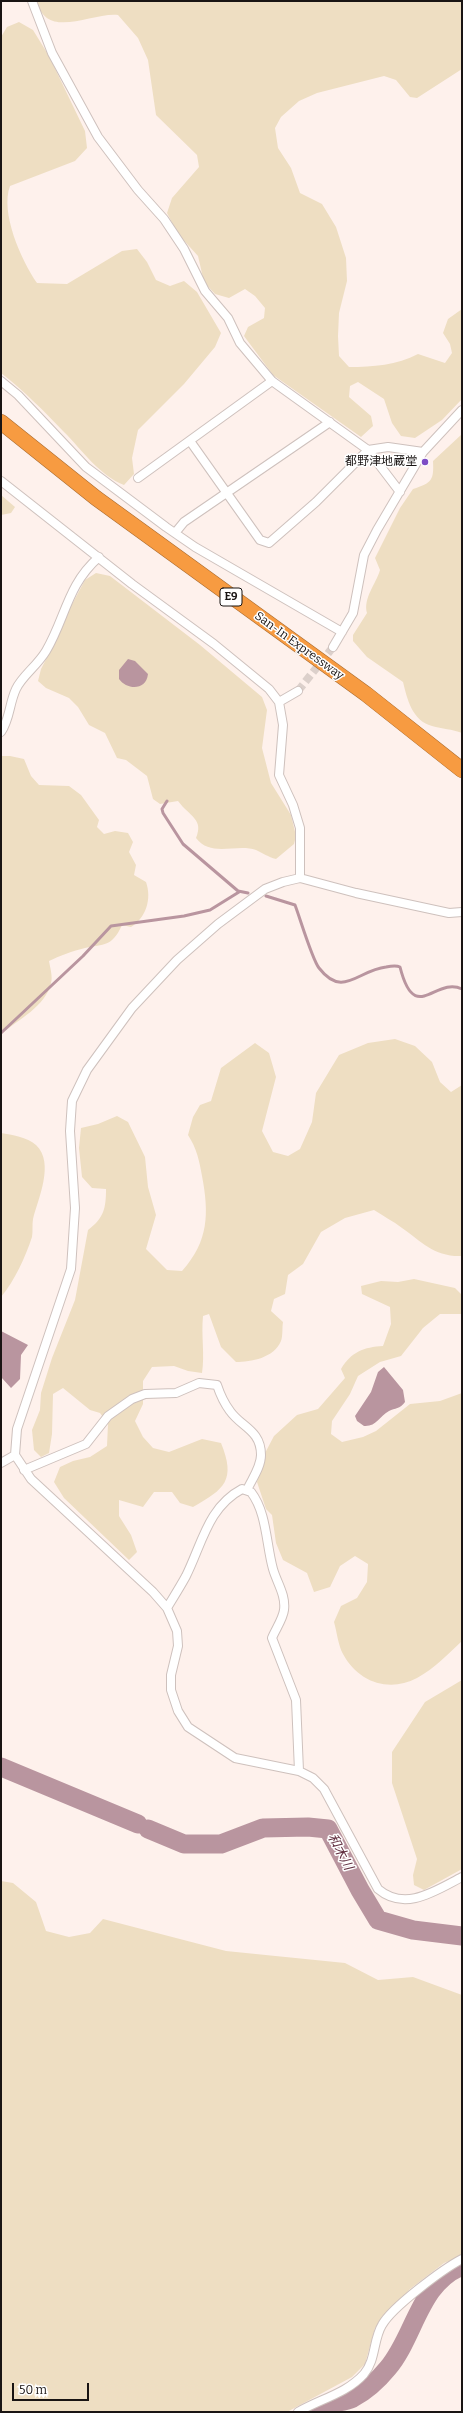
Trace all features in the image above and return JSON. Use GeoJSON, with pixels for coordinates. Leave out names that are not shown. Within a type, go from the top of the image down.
{"type":"FeatureCollection","features":[{"type":"Feature","properties":{"kind":"highway","name":"San-In Expressway"},"geometry":{"type":"LineString","coordinates":[[1,422],[96,498],[366,694],[462,770]]}},
{"type":"Feature","properties":{"kind":"street"},"geometry":{"type":"LineString","coordinates":[[32,1],[52,53],[98,136],[138,190],[164,218],[184,249],[205,291],[228,318],[240,343],[272,381],[368,450],[400,492]]}},
{"type":"Feature","properties":{"kind":"street"},"geometry":{"type":"LineString","coordinates":[[1,381],[18,395],[86,467],[175,533],[195,547],[342,632]]}},
{"type":"Feature","properties":{"kind":"street"},"geometry":{"type":"LineString","coordinates":[[138,478],[272,381]]}},
{"type":"Feature","properties":{"kind":"street"},"geometry":{"type":"LineString","coordinates":[[333,647],[357,603],[364,555],[423,452],[462,410]]}},
{"type":"Feature","properties":{"kind":"street"},"geometry":{"type":"LineString","coordinates":[[175,533],[184,522],[330,422]]}},
{"type":"Feature","properties":{"kind":"street"},"geometry":{"type":"LineString","coordinates":[[190,441],[260,540],[269,543],[316,502],[368,450],[388,447],[423,452]]}},
{"type":"Feature","properties":{"kind":"street"},"geometry":{"type":"LineString","coordinates":[[1,481],[132,584],[214,644],[269,689],[279,702],[283,725],[279,775],[293,805],[300,828],[300,878]]}},
{"type":"Feature","properties":{"kind":"street"},"geometry":{"type":"LineString","coordinates":[[1,732],[8,719],[15,690],[22,679],[39,662],[57,632],[76,583],[99,557]]}},
{"type":"Feature","properties":{"kind":"street"},"geometry":{"type":"LineString","coordinates":[[279,702],[298,691]]}},
{"type":"Feature","properties":{"kind":"street"},"geometry":{"type":"LineString","coordinates":[[462,912],[449,913],[363,895],[300,878],[265,889],[218,924],[177,960],[132,1008],[81,1081],[72,1101],[69,1116],[75,1208],[71,1269],[17,1429],[16,1455],[24,1470],[167,1608],[178,1637],[171,1676],[171,1690],[178,1711],[188,1727],[235,1758],[299,1771],[313,1778],[324,1789],[378,1889],[384,1894],[405,1901],[426,1895],[462,1878]]}},
{"type":"Feature","properties":{"kind":"street"},"geometry":{"type":"LineString","coordinates":[[24,1470],[86,1444],[108,1416],[132,1399],[145,1394],[176,1394],[193,1384],[205,1383],[217,1386],[230,1411],[252,1430],[258,1442],[261,1455],[260,1462],[247,1490]]}},
{"type":"Feature","properties":{"kind":"street"},"geometry":{"type":"LineString","coordinates":[[1,1463],[16,1455]]}},
{"type":"Feature","properties":{"kind":"street"},"geometry":{"type":"LineString","coordinates":[[167,1608],[186,1576],[207,1526],[219,1507],[237,1492],[242,1489],[247,1490],[254,1497],[259,1506],[273,1570],[283,1597],[284,1612],[272,1638],[296,1700],[299,1771]]}},
{"type":"Feature","properties":{"kind":"street"},"geometry":{"type":"LineString","coordinates":[[298,2412],[356,2382],[370,2364],[382,2325],[405,2301],[446,2267],[462,2259]]}},
{"type":"Feature","properties":{"kind":"shaded area"},"geometry":{"type":"Polygon","coordinates":[[[37,1],[462,1],[462,69],[417,98],[410,97],[396,80],[384,76],[317,93],[299,101],[281,117],[275,128],[278,148],[291,168],[300,193],[322,204],[336,227],[346,258],[347,281],[339,313],[338,336],[339,356],[349,367],[385,365],[402,361],[418,354],[445,363],[452,353],[450,344],[443,333],[448,319],[462,309],[462,399],[442,420],[415,438],[401,436],[392,423],[384,399],[358,382],[350,386],[349,397],[371,416],[373,426],[361,437],[273,375],[244,336],[248,327],[264,318],[265,308],[255,296],[245,289],[229,298],[215,294],[204,282],[198,256],[178,234],[167,213],[172,198],[199,167],[197,155],[156,115],[148,60],[138,38],[118,15],[107,15],[71,22],[60,22],[50,20],[42,13],[37,1]]]}},
{"type":"Feature","properties":{"kind":"shaded area"},"geometry":{"type":"Polygon","coordinates":[[[19,22],[33,30],[49,56],[85,131],[87,148],[75,161],[10,186],[8,209],[10,222],[19,249],[37,283],[67,284],[122,251],[137,249],[147,262],[156,280],[170,286],[184,281],[197,292],[221,333],[215,347],[184,384],[138,430],[132,458],[134,474],[124,485],[115,481],[99,469],[41,409],[1,373],[1,37],[7,27],[19,22]]]}},
{"type":"Feature","properties":{"kind":"shaded area"},"geometry":{"type":"Polygon","coordinates":[[[462,434],[462,733],[432,726],[420,719],[415,714],[409,702],[403,682],[367,657],[353,641],[353,635],[367,613],[366,607],[368,596],[380,570],[375,558],[400,508],[413,489],[428,483],[433,473],[433,461],[462,434]]]}},
{"type":"Feature","properties":{"kind":"shaded area"},"geometry":{"type":"Polygon","coordinates":[[[1,495],[15,507],[11,513],[1,515],[1,495]]]}},
{"type":"Feature","properties":{"kind":"shaded area"},"geometry":{"type":"Polygon","coordinates":[[[96,573],[110,576],[200,645],[262,697],[267,710],[262,748],[271,783],[291,815],[296,836],[294,844],[276,859],[249,848],[217,849],[202,844],[196,838],[198,832],[197,822],[178,801],[160,804],[153,799],[147,776],[126,760],[117,758],[105,733],[89,725],[78,707],[69,698],[46,688],[38,681],[41,669],[85,580],[96,573]]]}},
{"type":"Feature","properties":{"kind":"shaded area"},"geometry":{"type":"Polygon","coordinates":[[[128,659],[135,661],[148,674],[147,680],[144,684],[131,687],[122,683],[119,679],[119,670],[128,659]]]}},
{"type":"Feature","properties":{"kind":"shaded area"},"geometry":{"type":"Polygon","coordinates":[[[1,756],[24,759],[31,776],[39,785],[69,786],[81,795],[99,820],[97,827],[104,834],[115,831],[128,833],[133,842],[129,852],[136,865],[134,875],[146,882],[148,888],[148,901],[141,919],[131,927],[122,925],[111,941],[102,945],[71,952],[49,961],[52,981],[43,999],[30,1012],[1,1034],[1,756]]]}},
{"type":"Feature","properties":{"kind":"shaded area"},"geometry":{"type":"Polygon","coordinates":[[[395,1039],[415,1046],[432,1062],[440,1082],[451,1092],[462,1085],[462,1256],[452,1256],[429,1248],[399,1225],[374,1210],[345,1218],[321,1232],[303,1264],[288,1275],[285,1294],[274,1299],[271,1311],[283,1322],[282,1339],[278,1347],[268,1355],[255,1360],[236,1362],[221,1347],[209,1314],[203,1316],[202,1373],[188,1371],[174,1366],[152,1367],[143,1381],[143,1404],[135,1421],[143,1437],[153,1448],[169,1452],[202,1439],[221,1443],[227,1466],[225,1482],[213,1495],[193,1507],[180,1503],[172,1492],[154,1492],[143,1507],[119,1500],[119,1516],[131,1535],[137,1552],[129,1560],[64,1498],[54,1482],[60,1467],[73,1461],[90,1457],[107,1446],[108,1424],[100,1413],[90,1410],[63,1388],[53,1394],[52,1434],[49,1453],[41,1457],[34,1450],[32,1430],[40,1410],[41,1393],[52,1358],[75,1300],[88,1230],[101,1217],[105,1207],[106,1189],[92,1188],[82,1177],[79,1148],[81,1128],[98,1124],[117,1116],[128,1122],[145,1157],[148,1187],[156,1215],[146,1249],[167,1270],[182,1271],[198,1249],[205,1226],[206,1214],[206,1202],[200,1165],[196,1150],[188,1135],[193,1117],[200,1105],[211,1101],[221,1068],[255,1043],[269,1053],[276,1077],[262,1131],[273,1152],[288,1156],[300,1149],[312,1122],[316,1093],[339,1055],[368,1043],[395,1039]]]}},
{"type":"Feature","properties":{"kind":"shaded area"},"geometry":{"type":"Polygon","coordinates":[[[1,1133],[24,1138],[36,1145],[42,1153],[45,1171],[44,1181],[33,1219],[32,1237],[19,1268],[1,1297],[1,1133]]]}},
{"type":"Feature","properties":{"kind":"shaded area"},"geometry":{"type":"Polygon","coordinates":[[[414,1279],[455,1288],[462,1295],[462,1314],[440,1314],[423,1328],[401,1356],[380,1362],[358,1376],[350,1394],[332,1421],[331,1434],[342,1442],[363,1437],[376,1431],[410,1404],[440,1401],[462,1393],[462,1641],[435,1666],[417,1678],[396,1685],[375,1682],[366,1678],[349,1664],[341,1650],[334,1622],[341,1606],[357,1598],[367,1582],[368,1564],[355,1556],[340,1566],[330,1587],[314,1592],[307,1573],[283,1560],[276,1543],[272,1515],[266,1509],[257,1482],[264,1455],[274,1436],[297,1415],[318,1409],[345,1378],[341,1369],[349,1358],[364,1349],[383,1346],[391,1324],[390,1307],[362,1294],[361,1286],[381,1281],[398,1282],[414,1279]]]}},
{"type":"Feature","properties":{"kind":"shaded area"},"geometry":{"type":"Polygon","coordinates":[[[1,1331],[28,1345],[21,1355],[20,1379],[11,1388],[1,1377],[1,1331]]]}},
{"type":"Feature","properties":{"kind":"shaded area"},"geometry":{"type":"Polygon","coordinates":[[[384,1367],[403,1390],[405,1402],[399,1407],[386,1413],[372,1425],[364,1426],[357,1421],[355,1416],[371,1392],[378,1372],[384,1367]]]}},
{"type":"Feature","properties":{"kind":"shaded area"},"geometry":{"type":"Polygon","coordinates":[[[462,1680],[462,1869],[424,1890],[414,1885],[413,1875],[417,1859],[392,1783],[392,1752],[425,1702],[462,1680]]]}},
{"type":"Feature","properties":{"kind":"shaded area"},"geometry":{"type":"Polygon","coordinates":[[[1,1881],[13,1883],[36,1902],[46,1931],[69,1937],[90,1933],[103,1919],[226,1951],[345,1963],[378,1980],[413,1977],[462,1995],[462,2256],[444,2263],[410,2289],[375,2328],[365,2364],[352,2377],[287,2412],[1,2412],[1,1881]]]}},
{"type":"Feature","properties":{"kind":"waterway"},"geometry":{"type":"LineString","coordinates":[[167,801],[162,809],[163,813],[183,844],[238,891],[248,893]]}},
{"type":"Feature","properties":{"kind":"waterway"},"geometry":{"type":"LineString","coordinates":[[1,1033],[83,956],[111,926],[184,916],[210,910],[239,892]]}},
{"type":"Feature","properties":{"kind":"waterway"},"geometry":{"type":"LineString","coordinates":[[266,896],[295,905],[316,963],[328,977],[336,981],[343,982],[351,980],[376,969],[395,966],[400,967],[406,984],[412,994],[419,996],[426,995],[443,988],[452,987],[462,989]]}},
{"type":"Feature","properties":{"kind":"waterway","name":"和木川"},"geometry":{"type":"LineString","coordinates":[[1,1767],[138,1824]]}},
{"type":"Feature","properties":{"kind":"waterway","name":"和木川"},"geometry":{"type":"LineString","coordinates":[[148,1829],[184,1844],[221,1844],[263,1828],[308,1827],[328,1829],[360,1890],[378,1920],[413,1930],[462,1936]]}},
{"type":"Feature","properties":{"kind":"waterway"},"geometry":{"type":"LineString","coordinates":[[313,2412],[316,2409],[326,2405],[353,2398],[363,2392],[376,2380],[388,2368],[397,2355],[419,2311],[436,2285],[448,2274],[462,2266]]}},
{"type":"Feature","properties":{"kind":"tunnel"},"geometry":{"type":"LineString","coordinates":[[298,691],[333,647]]}},
{"type":"Feature","properties":{"kind":"place","name":"都野津地蔵堂"},"geometry":{"type":"Point","coordinates":[425,462]}}]}
